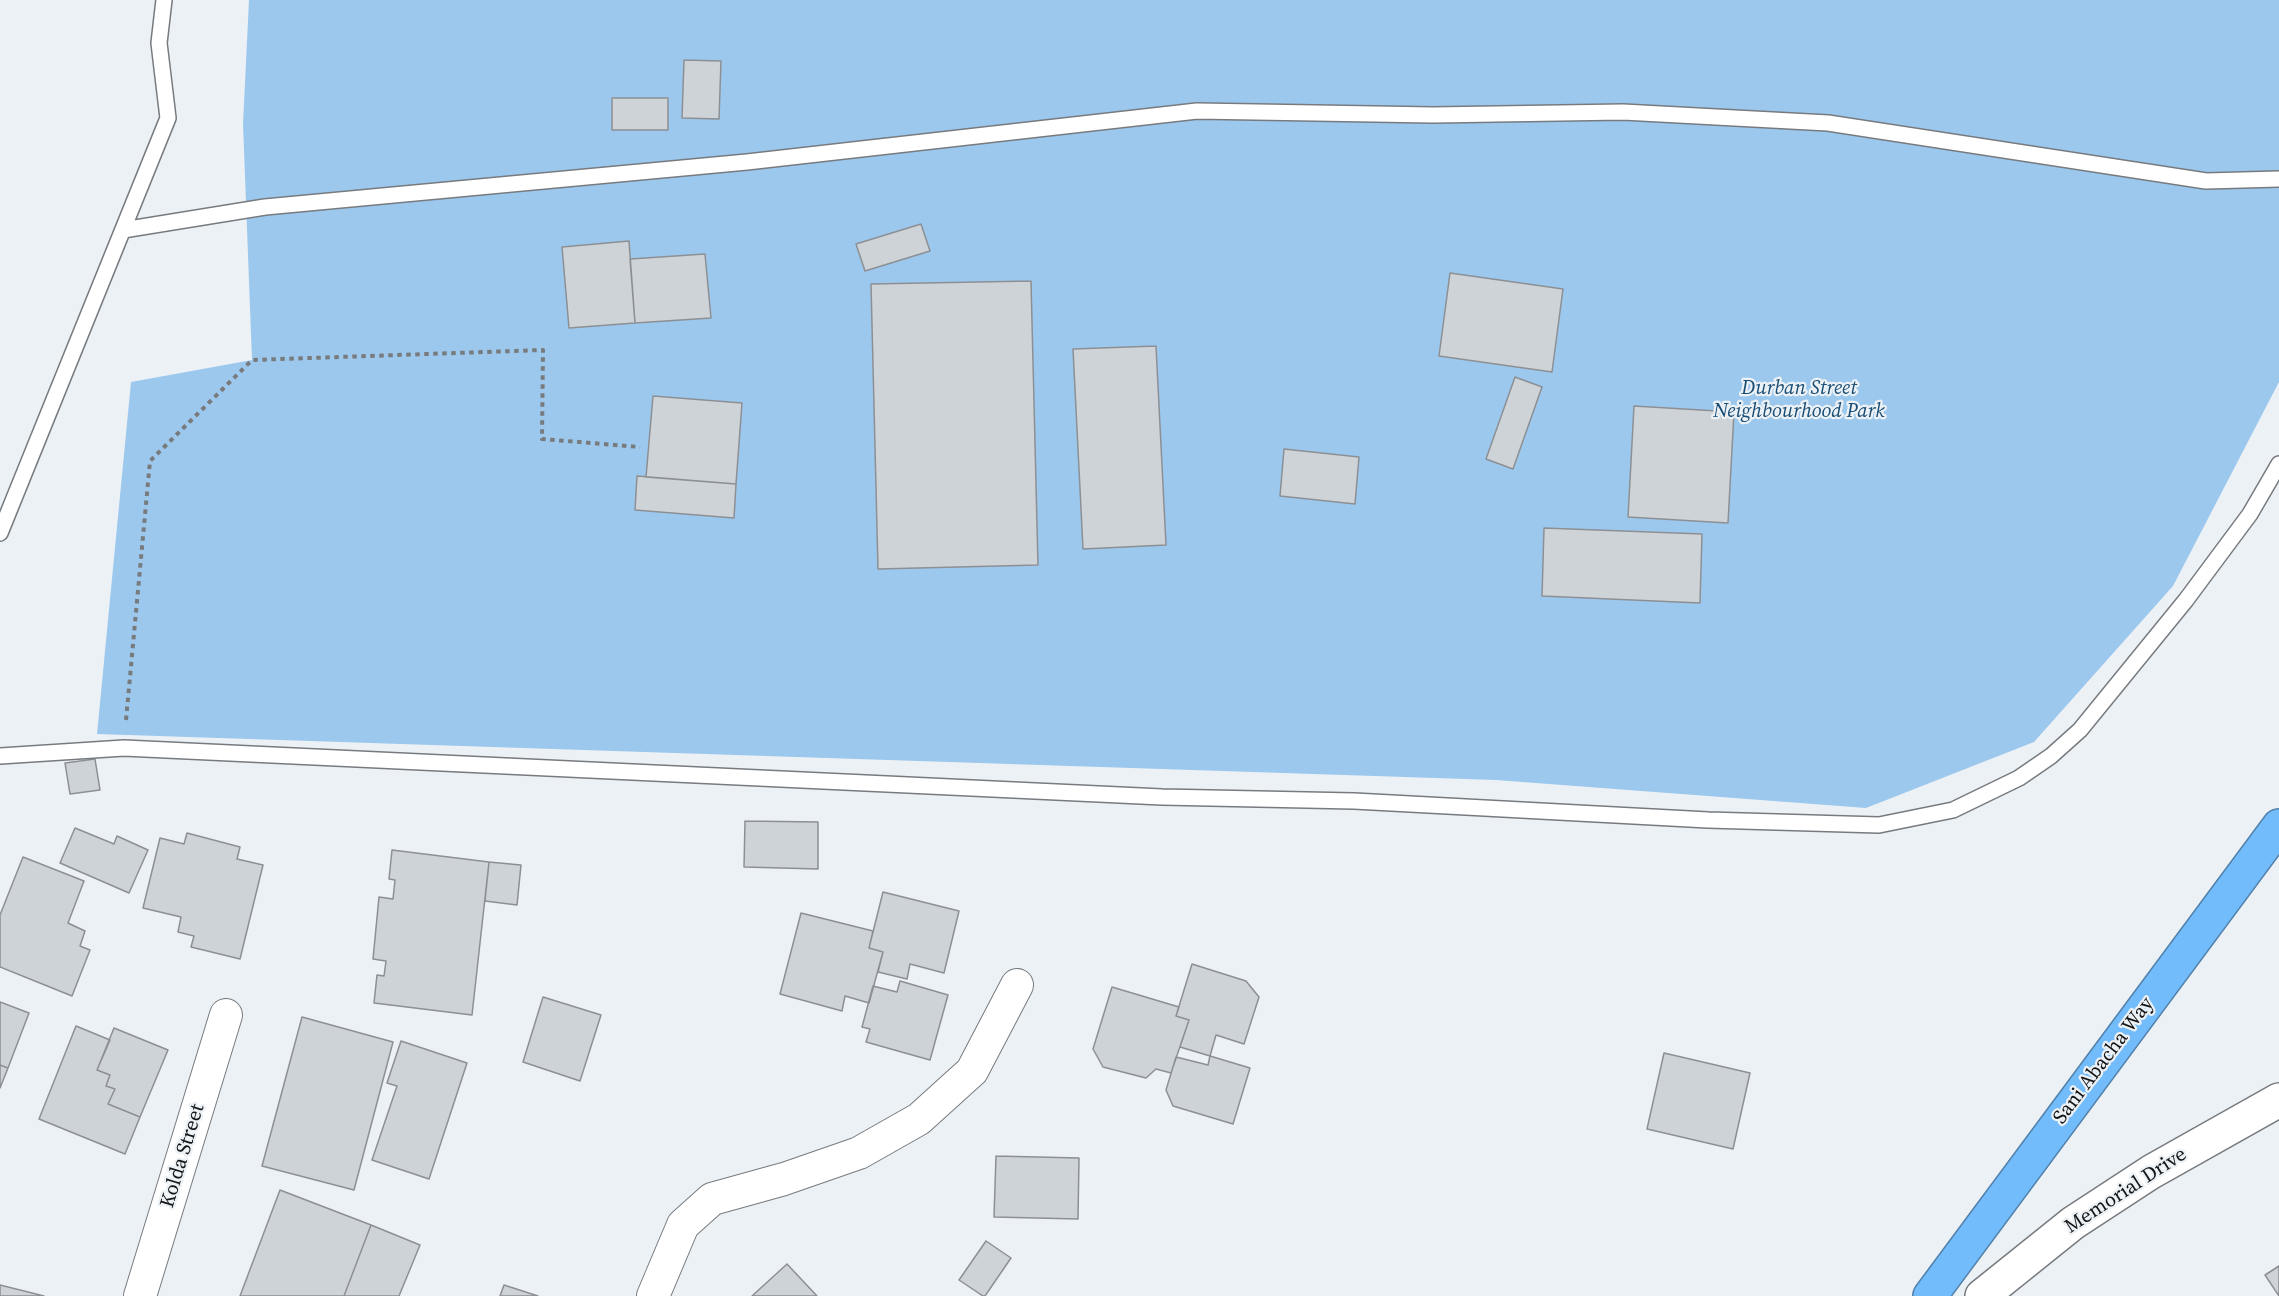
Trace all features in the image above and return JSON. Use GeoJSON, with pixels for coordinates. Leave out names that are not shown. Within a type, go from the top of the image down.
{"type":"FeatureCollection","features":[{"type":"Feature","properties":{"kind":"highway","name":"Sani Abacha Way"},"geometry":{"type":"LineString","coordinates":[[1930,1296],[2279,826]]}},
{"type":"Feature","properties":{"kind":"street"},"geometry":{"type":"LineString","coordinates":[[653,1296],[683,1225],[712,1199],[784,1179],[859,1153],[920,1119],[972,1071],[1017,985]]}},
{"type":"Feature","properties":{"kind":"street","name":"Kolda Street"},"geometry":{"type":"LineString","coordinates":[[140,1296],[226,1015]]}},
{"type":"Feature","properties":{"kind":"street","name":"Memorial Drive"},"geometry":{"type":"LineString","coordinates":[[1982,1296],[2073,1223],[2151,1172],[2279,1100]]}},
{"type":"Feature","properties":{"kind":"lane"},"geometry":{"type":"LineString","coordinates":[[0,533],[168,118],[159,43],[164,0]]}},
{"type":"Feature","properties":{"kind":"lane"},"geometry":{"type":"LineString","coordinates":[[123,230],[265,207],[747,162],[1197,111],[1433,116],[1623,112],[1828,123],[2206,181],[2279,179]]}},
{"type":"Feature","properties":{"kind":"lane"},"geometry":{"type":"LineString","coordinates":[[0,756],[123,748],[1162,797],[1354,801],[1708,820],[1879,825],[1953,810],[2019,778],[2058,750],[2080,730],[2186,600],[2250,514],[2279,464]]}},
{"type":"Feature","properties":{"kind":"path"},"geometry":{"type":"LineString","coordinates":[[123,748],[150,461],[252,360],[543,351],[542,439],[640,447]]}},
{"type":"Feature","properties":{"kind":"green space","name":"Durban Street Neighbourhood Park"},"geometry":{"type":"Polygon","coordinates":[[[249,0],[2279,0],[2279,382],[2173,586],[2034,742],[1866,808],[1496,780],[97,734],[131,382],[252,360],[243,124],[249,0]]]}},
{"type":"Feature","properties":{"kind":"building"},"geometry":{"type":"Polygon","coordinates":[[[684,60],[721,61],[719,119],[682,118],[684,60]]]}},
{"type":"Feature","properties":{"kind":"building"},"geometry":{"type":"Polygon","coordinates":[[[612,98],[668,98],[668,130],[612,130],[612,98]]]}},
{"type":"Feature","properties":{"kind":"building"},"geometry":{"type":"Polygon","coordinates":[[[921,224],[930,251],[865,271],[856,244],[921,224]]]}},
{"type":"Feature","properties":{"kind":"building"},"geometry":{"type":"Polygon","coordinates":[[[629,241],[635,323],[569,328],[562,247],[629,241]]]}},
{"type":"Feature","properties":{"kind":"building"},"geometry":{"type":"Polygon","coordinates":[[[705,254],[711,318],[635,323],[630,259],[705,254]]]}},
{"type":"Feature","properties":{"kind":"building"},"geometry":{"type":"Polygon","coordinates":[[[1450,273],[1563,289],[1552,372],[1439,356],[1450,273]]]}},
{"type":"Feature","properties":{"kind":"building"},"geometry":{"type":"Polygon","coordinates":[[[1031,281],[1038,565],[878,569],[871,284],[1031,281]]]}},
{"type":"Feature","properties":{"kind":"building"},"geometry":{"type":"Polygon","coordinates":[[[1156,346],[1166,545],[1083,549],[1073,349],[1156,346]]]}},
{"type":"Feature","properties":{"kind":"building"},"geometry":{"type":"Polygon","coordinates":[[[1515,377],[1542,387],[1513,469],[1486,459],[1515,377]]]}},
{"type":"Feature","properties":{"kind":"building"},"geometry":{"type":"Polygon","coordinates":[[[653,396],[742,403],[736,484],[646,477],[653,396]]]}},
{"type":"Feature","properties":{"kind":"building"},"geometry":{"type":"Polygon","coordinates":[[[1634,406],[1734,412],[1728,523],[1628,517],[1634,406]]]}},
{"type":"Feature","properties":{"kind":"building"},"geometry":{"type":"Polygon","coordinates":[[[1284,449],[1359,457],[1355,504],[1280,496],[1284,449]]]}},
{"type":"Feature","properties":{"kind":"building"},"geometry":{"type":"Polygon","coordinates":[[[637,476],[736,484],[734,518],[635,510],[637,476]]]}},
{"type":"Feature","properties":{"kind":"building"},"geometry":{"type":"Polygon","coordinates":[[[1544,528],[1702,534],[1700,603],[1542,596],[1544,528]]]}},
{"type":"Feature","properties":{"kind":"building"},"geometry":{"type":"Polygon","coordinates":[[[95,759],[100,790],[70,794],[65,763],[95,759]]]}},
{"type":"Feature","properties":{"kind":"building"},"geometry":{"type":"Polygon","coordinates":[[[745,821],[818,822],[818,869],[744,867],[745,821]]]}},
{"type":"Feature","properties":{"kind":"building"},"geometry":{"type":"Polygon","coordinates":[[[75,828],[114,844],[117,836],[148,850],[129,893],[60,863],[75,828]]]}},
{"type":"Feature","properties":{"kind":"building"},"geometry":{"type":"Polygon","coordinates":[[[187,833],[240,847],[237,859],[263,865],[240,959],[191,947],[194,936],[178,932],[181,917],[143,908],[160,838],[184,844],[187,833]]]}},
{"type":"Feature","properties":{"kind":"building"},"geometry":{"type":"Polygon","coordinates":[[[392,850],[489,862],[472,1015],[374,1003],[377,975],[384,976],[386,961],[373,959],[379,897],[393,899],[395,880],[389,879],[392,850]]]}},
{"type":"Feature","properties":{"kind":"building"},"geometry":{"type":"Polygon","coordinates":[[[23,857],[84,881],[68,923],[85,931],[80,946],[90,950],[72,996],[0,967],[0,915],[23,857]]]}},
{"type":"Feature","properties":{"kind":"building"},"geometry":{"type":"Polygon","coordinates":[[[489,862],[521,865],[517,905],[485,901],[489,862]]]}},
{"type":"Feature","properties":{"kind":"building"},"geometry":{"type":"Polygon","coordinates":[[[883,892],[959,911],[944,973],[910,964],[907,979],[878,972],[883,952],[869,948],[883,892]]]}},
{"type":"Feature","properties":{"kind":"building"},"geometry":{"type":"Polygon","coordinates":[[[801,913],[873,931],[869,948],[883,952],[869,1003],[845,996],[842,1011],[780,994],[801,913]]]}},
{"type":"Feature","properties":{"kind":"building"},"geometry":{"type":"Polygon","coordinates":[[[1192,964],[1246,981],[1259,997],[1244,1044],[1216,1035],[1210,1056],[1180,1047],[1189,1020],[1176,1016],[1192,964]]]}},
{"type":"Feature","properties":{"kind":"building"},"geometry":{"type":"Polygon","coordinates":[[[900,981],[948,995],[930,1060],[866,1042],[870,1029],[862,1027],[873,986],[897,992],[900,981]]]}},
{"type":"Feature","properties":{"kind":"building"},"geometry":{"type":"Polygon","coordinates":[[[1112,987],[1179,1007],[1176,1016],[1189,1020],[1171,1073],[1156,1069],[1146,1078],[1103,1067],[1093,1049],[1112,987]]]}},
{"type":"Feature","properties":{"kind":"building"},"geometry":{"type":"Polygon","coordinates":[[[543,997],[601,1015],[580,1081],[523,1062],[543,997]]]}},
{"type":"Feature","properties":{"kind":"building"},"geometry":{"type":"Polygon","coordinates":[[[0,1002],[29,1013],[8,1068],[0,1065],[0,1002]]]}},
{"type":"Feature","properties":{"kind":"building"},"geometry":{"type":"Polygon","coordinates":[[[302,1017],[393,1042],[354,1190],[262,1166],[302,1017]]]}},
{"type":"Feature","properties":{"kind":"building"},"geometry":{"type":"Polygon","coordinates":[[[76,1026],[110,1040],[97,1070],[110,1075],[106,1086],[115,1089],[108,1104],[140,1117],[125,1154],[39,1119],[76,1026]]]}},
{"type":"Feature","properties":{"kind":"building"},"geometry":{"type":"Polygon","coordinates":[[[114,1028],[168,1050],[140,1117],[108,1104],[115,1089],[106,1086],[110,1075],[97,1070],[114,1028]]]}},
{"type":"Feature","properties":{"kind":"building"},"geometry":{"type":"Polygon","coordinates":[[[401,1041],[467,1063],[429,1179],[372,1160],[397,1086],[387,1083],[401,1041]]]}},
{"type":"Feature","properties":{"kind":"building"},"geometry":{"type":"Polygon","coordinates":[[[1664,1053],[1750,1073],[1733,1149],[1647,1129],[1664,1053]]]}},
{"type":"Feature","properties":{"kind":"building"},"geometry":{"type":"Polygon","coordinates":[[[1210,1056],[1250,1068],[1233,1124],[1173,1106],[1166,1090],[1176,1057],[1208,1065],[1210,1056]]]}},
{"type":"Feature","properties":{"kind":"building"},"geometry":{"type":"Polygon","coordinates":[[[0,1065],[8,1068],[0,1088],[0,1065]]]}},
{"type":"Feature","properties":{"kind":"building"},"geometry":{"type":"Polygon","coordinates":[[[996,1156],[1079,1158],[1078,1219],[994,1217],[996,1156]]]}},
{"type":"Feature","properties":{"kind":"building"},"geometry":{"type":"Polygon","coordinates":[[[280,1190],[371,1225],[344,1296],[240,1296],[280,1190]]]}},
{"type":"Feature","properties":{"kind":"building"},"geometry":{"type":"Polygon","coordinates":[[[371,1225],[420,1245],[399,1296],[344,1296],[371,1225]]]}},
{"type":"Feature","properties":{"kind":"building"},"geometry":{"type":"Polygon","coordinates":[[[986,1241],[1011,1258],[983,1296],[959,1280],[986,1241]]]}},
{"type":"Feature","properties":{"kind":"building"},"geometry":{"type":"Polygon","coordinates":[[[787,1264],[817,1296],[752,1296],[787,1264]]]}},
{"type":"Feature","properties":{"kind":"building"},"geometry":{"type":"Polygon","coordinates":[[[2279,1266],[2279,1296],[2265,1275],[2279,1266]]]}},
{"type":"Feature","properties":{"kind":"building"},"geometry":{"type":"Polygon","coordinates":[[[0,1285],[44,1296],[0,1296],[0,1285]]]}},
{"type":"Feature","properties":{"kind":"building"},"geometry":{"type":"Polygon","coordinates":[[[504,1285],[538,1296],[500,1296],[504,1285]]]}}]}
